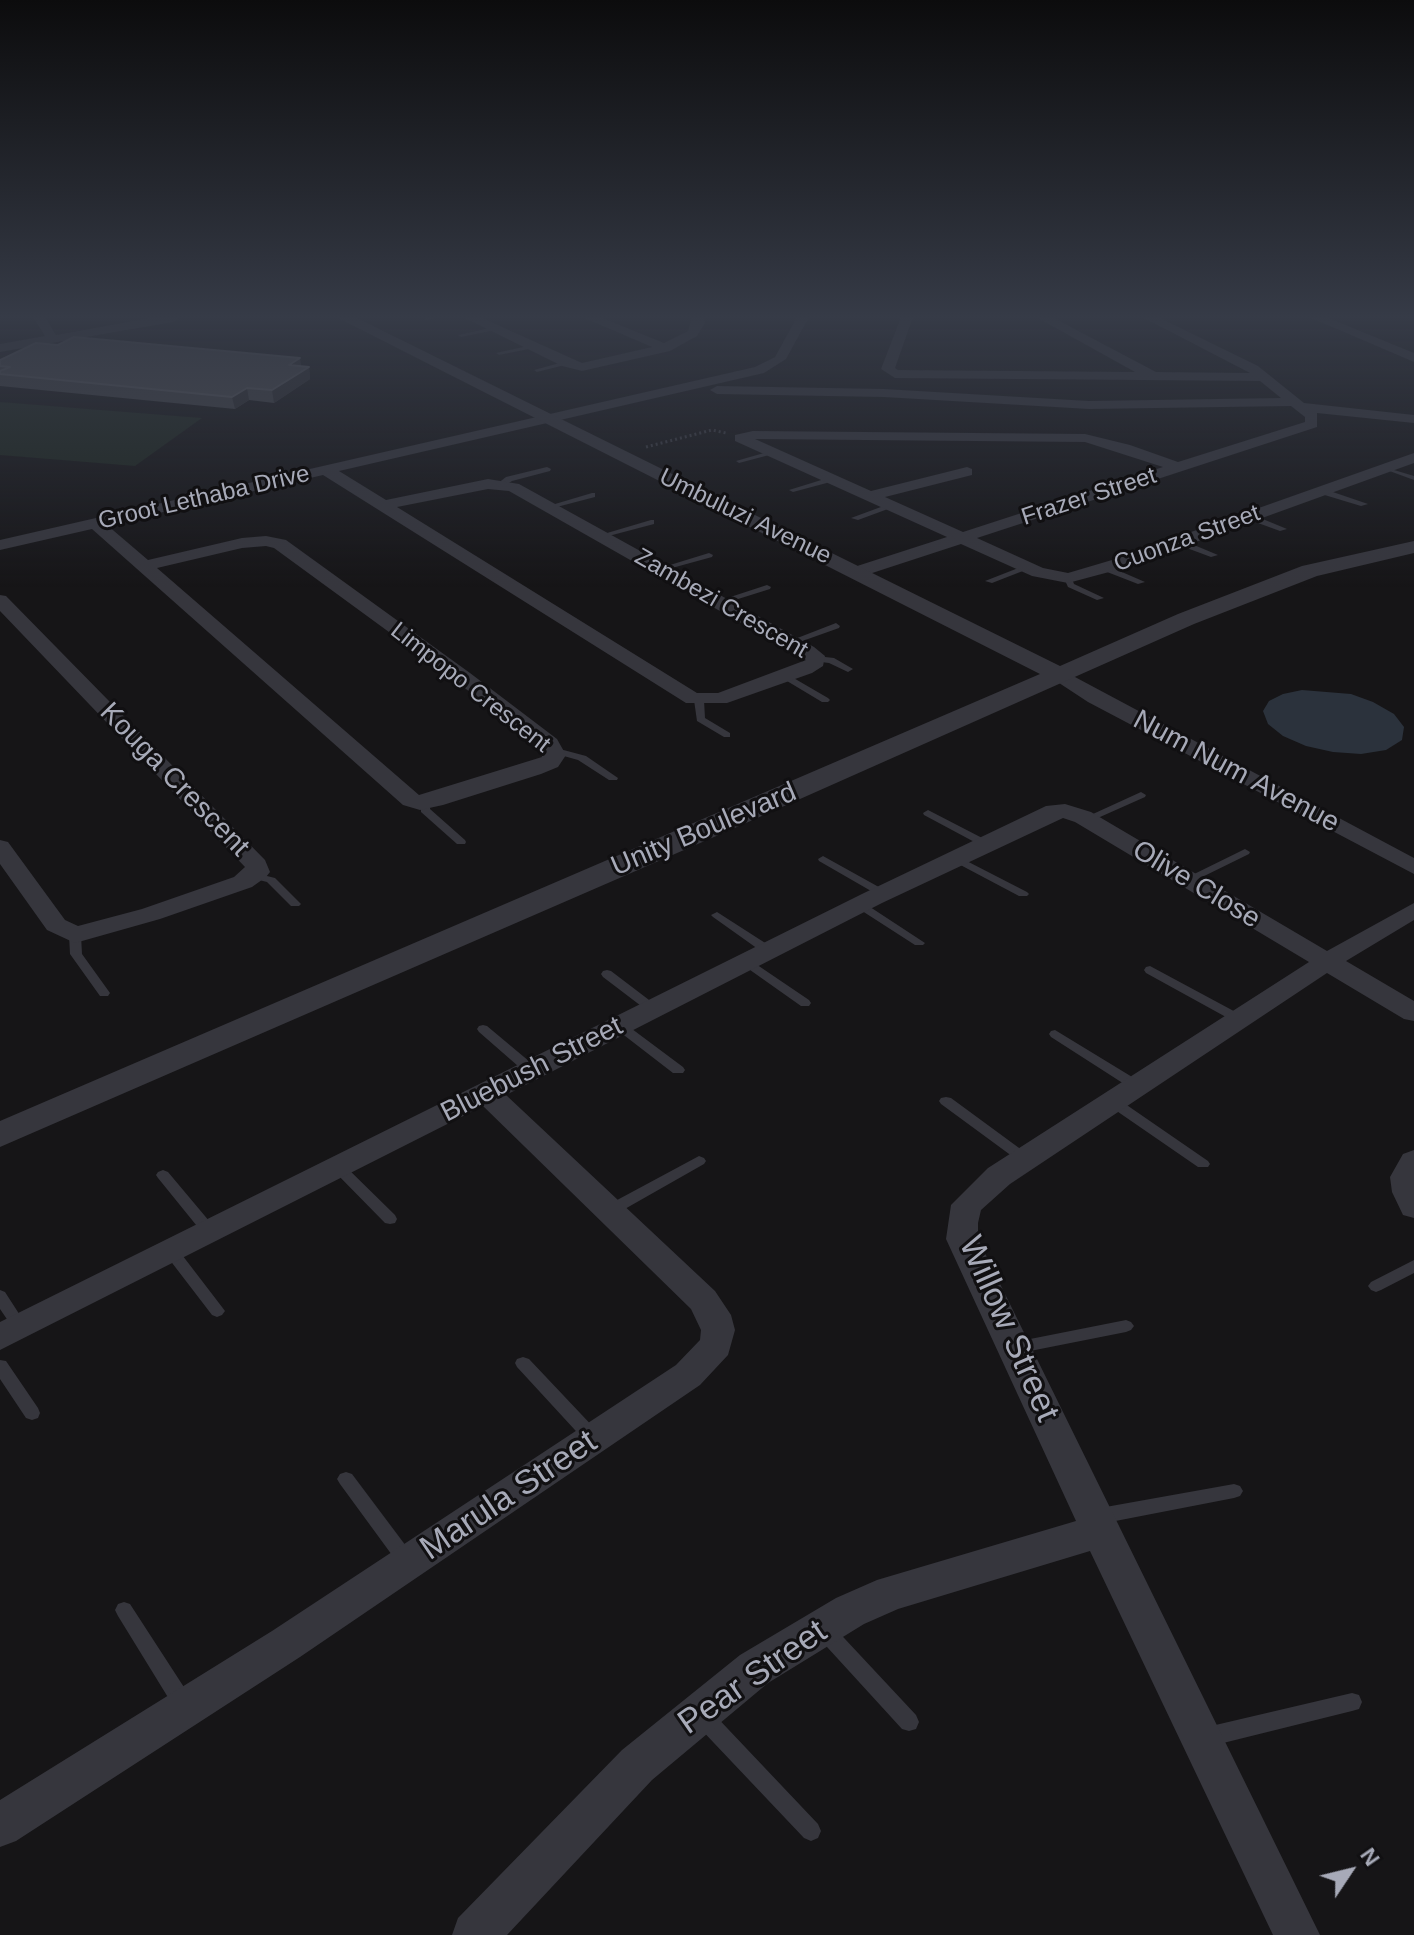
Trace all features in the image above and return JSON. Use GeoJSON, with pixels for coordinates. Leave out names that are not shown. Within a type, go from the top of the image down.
{"type":"FeatureCollection","features":[{"type":"Feature","properties":{"kind":"street","name":"Umbuluzi Avenue"},"geometry":{"type":"LineString","coordinates":[[524,407],[1060,675]]}},
{"type":"Feature","properties":{"kind":"street","name":"Groot Lethaba Drive"},"geometry":{"type":"LineString","coordinates":[[0,545],[598,407]]}},
{"type":"Feature","properties":{"kind":"street","name":"Frazer Street"},"geometry":{"type":"LineString","coordinates":[[857,572],[1306,427],[1312,424],[1312,416],[1303,407]]}},
{"type":"Feature","properties":{"kind":"street"},"geometry":{"type":"LineString","coordinates":[[1324,407],[1414,419]]}},
{"type":"Feature","properties":{"kind":"street"},"geometry":{"type":"LineString","coordinates":[[1068,578],[1048,575],[1029,567],[740,438],[1085,438],[1125,448],[1179,468]]}},
{"type":"Feature","properties":{"kind":"street","name":"Cuonza Street"},"geometry":{"type":"LineString","coordinates":[[1068,578],[1105,568],[1414,458]]}},
{"type":"Feature","properties":{"kind":"street"},"geometry":{"type":"LineString","coordinates":[[326,470],[386,505],[677,692],[699,700]]}},
{"type":"Feature","properties":{"kind":"street"},"geometry":{"type":"LineString","coordinates":[[871,496],[967,472]]}},
{"type":"Feature","properties":{"kind":"street"},"geometry":{"type":"LineString","coordinates":[[386,505],[501,484]]}},
{"type":"Feature","properties":{"kind":"street","name":"Zambezi Crescent"},"geometry":{"type":"LineString","coordinates":[[501,484],[513,487],[661,569],[816,659],[811,666],[720,699],[699,700]]}},
{"type":"Feature","properties":{"kind":"street"},"geometry":{"type":"LineString","coordinates":[[95,523],[411,800],[426,802]]}},
{"type":"Feature","properties":{"kind":"street","name":"Limpopo Crescent"},"geometry":{"type":"LineString","coordinates":[[144,566],[242,543],[266,541],[280,544],[463,677],[556,751],[550,762],[541,766],[426,802]]}},
{"type":"Feature","properties":{"kind":"street","name":"Unity Boulevard"},"geometry":{"type":"LineString","coordinates":[[0,1135],[1265,587],[1335,564],[1414,547]]}},
{"type":"Feature","properties":{"kind":"street","name":"Kouga Crescent"},"geometry":{"type":"LineString","coordinates":[[1,603],[257,865],[255,876],[116,926],[75,935]]}},
{"type":"Feature","properties":{"kind":"street","name":"Num Num Avenue"},"geometry":{"type":"LineString","coordinates":[[1060,675],[1116,709],[1414,867]]}},
{"type":"Feature","properties":{"kind":"street","name":"Bluebush Street"},"geometry":{"type":"LineString","coordinates":[[10,1332],[1044,813],[1076,815]]}},
{"type":"Feature","properties":{"kind":"street","name":"Olive Close"},"geometry":{"type":"LineString","coordinates":[[1076,815],[1414,1013]]}},
{"type":"Feature","properties":{"kind":"street"},"geometry":{"type":"LineString","coordinates":[[0,847],[56,925],[75,935]]}},
{"type":"Feature","properties":{"kind":"street","name":"Willow Street"},"geometry":{"type":"LineString","coordinates":[[1297,1935],[1013,1348],[962,1239],[962,1223],[967,1205],[999,1176],[1326,962],[1414,910]]}},
{"type":"Feature","properties":{"kind":"street","name":"Marula Street"},"geometry":{"type":"LineString","coordinates":[[0,1825],[185,1708],[594,1439],[688,1375],[716,1345],[718,1330],[714,1315],[703,1300],[487,1093]]}},
{"type":"Feature","properties":{"kind":"street"},"geometry":{"type":"LineString","coordinates":[[1414,1161],[1405,1177],[1414,1207]]}},
{"type":"Feature","properties":{"kind":"street","name":"Pear Street"},"geometry":{"type":"LineString","coordinates":[[475,1935],[637,1765],[754,1669],[850,1611],[891,1593],[1096,1524]]}},
{"type":"Feature","properties":{"kind":"lane"},"geometry":{"type":"LineString","coordinates":[[739,461],[771,453]]}},
{"type":"Feature","properties":{"kind":"lane"},"geometry":{"type":"LineString","coordinates":[[1386,468],[1414,478]]}},
{"type":"Feature","properties":{"kind":"lane"},"geometry":{"type":"LineString","coordinates":[[501,484],[547,469]]}},
{"type":"Feature","properties":{"kind":"lane"},"geometry":{"type":"LineString","coordinates":[[793,490],[831,479]]}},
{"type":"Feature","properties":{"kind":"lane"},"geometry":{"type":"LineString","coordinates":[[1321,491],[1364,504]]}},
{"type":"Feature","properties":{"kind":"lane"},"geometry":{"type":"LineString","coordinates":[[549,507],[592,495]]}},
{"type":"Feature","properties":{"kind":"lane"},"geometry":{"type":"LineString","coordinates":[[855,518],[892,506]]}},
{"type":"Feature","properties":{"kind":"lane"},"geometry":{"type":"LineString","coordinates":[[1250,517],[1283,529]]}},
{"type":"Feature","properties":{"kind":"lane"},"geometry":{"type":"LineString","coordinates":[[601,536],[651,522]]}},
{"type":"Feature","properties":{"kind":"lane"},"geometry":{"type":"LineString","coordinates":[[1179,542],[1214,555]]}},
{"type":"Feature","properties":{"kind":"lane"},"geometry":{"type":"LineString","coordinates":[[661,569],[709,555]]}},
{"type":"Feature","properties":{"kind":"lane"},"geometry":{"type":"LineString","coordinates":[[989,581],[1029,567]]}},
{"type":"Feature","properties":{"kind":"lane"},"geometry":{"type":"LineString","coordinates":[[1105,568],[1141,582]]}},
{"type":"Feature","properties":{"kind":"lane"},"geometry":{"type":"LineString","coordinates":[[1068,578],[1071,585],[1100,598]]}},
{"type":"Feature","properties":{"kind":"lane"},"geometry":{"type":"LineString","coordinates":[[719,602],[767,587]]}},
{"type":"Feature","properties":{"kind":"lane"},"geometry":{"type":"LineString","coordinates":[[791,642],[836,626]]}},
{"type":"Feature","properties":{"kind":"lane"},"geometry":{"type":"LineString","coordinates":[[816,659],[831,660],[848,669]]}},
{"type":"Feature","properties":{"kind":"lane"},"geometry":{"type":"LineString","coordinates":[[785,676],[825,700]]}},
{"type":"Feature","properties":{"kind":"lane"},"geometry":{"type":"LineString","coordinates":[[699,700],[700,719],[727,735]]}},
{"type":"Feature","properties":{"kind":"lane"},"geometry":{"type":"LineString","coordinates":[[556,751],[582,758],[613,778]]}},
{"type":"Feature","properties":{"kind":"lane"},"geometry":{"type":"LineString","coordinates":[[1076,815],[1141,795]]}},
{"type":"Feature","properties":{"kind":"lane"},"geometry":{"type":"LineString","coordinates":[[426,802],[425,810],[461,842]]}},
{"type":"Feature","properties":{"kind":"lane"},"geometry":{"type":"LineString","coordinates":[[928,813],[984,843]]}},
{"type":"Feature","properties":{"kind":"lane"},"geometry":{"type":"LineString","coordinates":[[1188,880],[1245,852]]}},
{"type":"Feature","properties":{"kind":"lane"},"geometry":{"type":"LineString","coordinates":[[955,858],[1023,894]]}},
{"type":"Feature","properties":{"kind":"lane"},"geometry":{"type":"LineString","coordinates":[[823,859],[919,943]]}},
{"type":"Feature","properties":{"kind":"lane"},"geometry":{"type":"LineString","coordinates":[[255,876],[271,880],[295,904]]}},
{"type":"Feature","properties":{"kind":"lane"},"geometry":{"type":"LineString","coordinates":[[717,915],[805,1003]]}},
{"type":"Feature","properties":{"kind":"lane"},"geometry":{"type":"LineString","coordinates":[[75,935],[76,954],[104,993]]}},
{"type":"Feature","properties":{"kind":"lane"},"geometry":{"type":"LineString","coordinates":[[1150,970],[1239,1019]]}},
{"type":"Feature","properties":{"kind":"lane"},"geometry":{"type":"LineString","coordinates":[[607,974],[653,1009]]}},
{"type":"Feature","properties":{"kind":"lane"},"geometry":{"type":"LineString","coordinates":[[620,1026],[678,1070]]}},
{"type":"Feature","properties":{"kind":"lane"},"geometry":{"type":"LineString","coordinates":[[483,1029],[531,1070]]}},
{"type":"Feature","properties":{"kind":"lane"},"geometry":{"type":"LineString","coordinates":[[1055,1034],[1203,1164]]}},
{"type":"Feature","properties":{"kind":"lane"},"geometry":{"type":"LineString","coordinates":[[946,1101],[1025,1159]]}},
{"type":"Feature","properties":{"kind":"lane"},"geometry":{"type":"LineString","coordinates":[[610,1211],[699,1161]]}},
{"type":"Feature","properties":{"kind":"lane"},"geometry":{"type":"LineString","coordinates":[[338,1167],[390,1219]]}},
{"type":"Feature","properties":{"kind":"lane"},"geometry":{"type":"LineString","coordinates":[[163,1175],[210,1232]]}},
{"type":"Feature","properties":{"kind":"lane"},"geometry":{"type":"LineString","coordinates":[[171,1251],[217,1311]]}},
{"type":"Feature","properties":{"kind":"lane"},"geometry":{"type":"LineString","coordinates":[[1376,1286],[1414,1266]]}},
{"type":"Feature","properties":{"kind":"lane"},"geometry":{"type":"LineString","coordinates":[[0,1296],[10,1332]]}},
{"type":"Feature","properties":{"kind":"lane"},"geometry":{"type":"LineString","coordinates":[[1013,1348],[1126,1326]]}},
{"type":"Feature","properties":{"kind":"lane"},"geometry":{"type":"LineString","coordinates":[[523,1363],[594,1439]]}},
{"type":"Feature","properties":{"kind":"lane"},"geometry":{"type":"LineString","coordinates":[[0,1366],[32,1413]]}},
{"type":"Feature","properties":{"kind":"lane"},"geometry":{"type":"LineString","coordinates":[[346,1479],[408,1563]]}},
{"type":"Feature","properties":{"kind":"lane"},"geometry":{"type":"LineString","coordinates":[[1096,1524],[1234,1491]]}},
{"type":"Feature","properties":{"kind":"lane"},"geometry":{"type":"LineString","coordinates":[[124,1610],[185,1708]]}},
{"type":"Feature","properties":{"kind":"lane"},"geometry":{"type":"LineString","coordinates":[[822,1627],[909,1722]]}},
{"type":"Feature","properties":{"kind":"lane"},"geometry":{"type":"LineString","coordinates":[[1201,1738],[1352,1702]]}},
{"type":"Feature","properties":{"kind":"lane"},"geometry":{"type":"LineString","coordinates":[[698,1712],[811,1831]]}},
{"type":"Feature","properties":{"kind":"path"},"geometry":{"type":"LineString","coordinates":[[618,454],[712,430],[742,436]]}},
{"type":"Feature","properties":{"kind":"shaded area"},"geometry":{"type":"Polygon","coordinates":[[[0,407],[67,407],[202,418],[135,466],[0,455],[0,407]]]}},
{"type":"Feature","properties":{"kind":"shaded area"},"geometry":{"type":"Polygon","coordinates":[[[1302,690],[1351,694],[1373,702],[1394,714],[1404,727],[1402,740],[1386,750],[1361,754],[1306,746],[1283,736],[1268,724],[1263,711],[1269,701],[1302,690]]]}}]}
